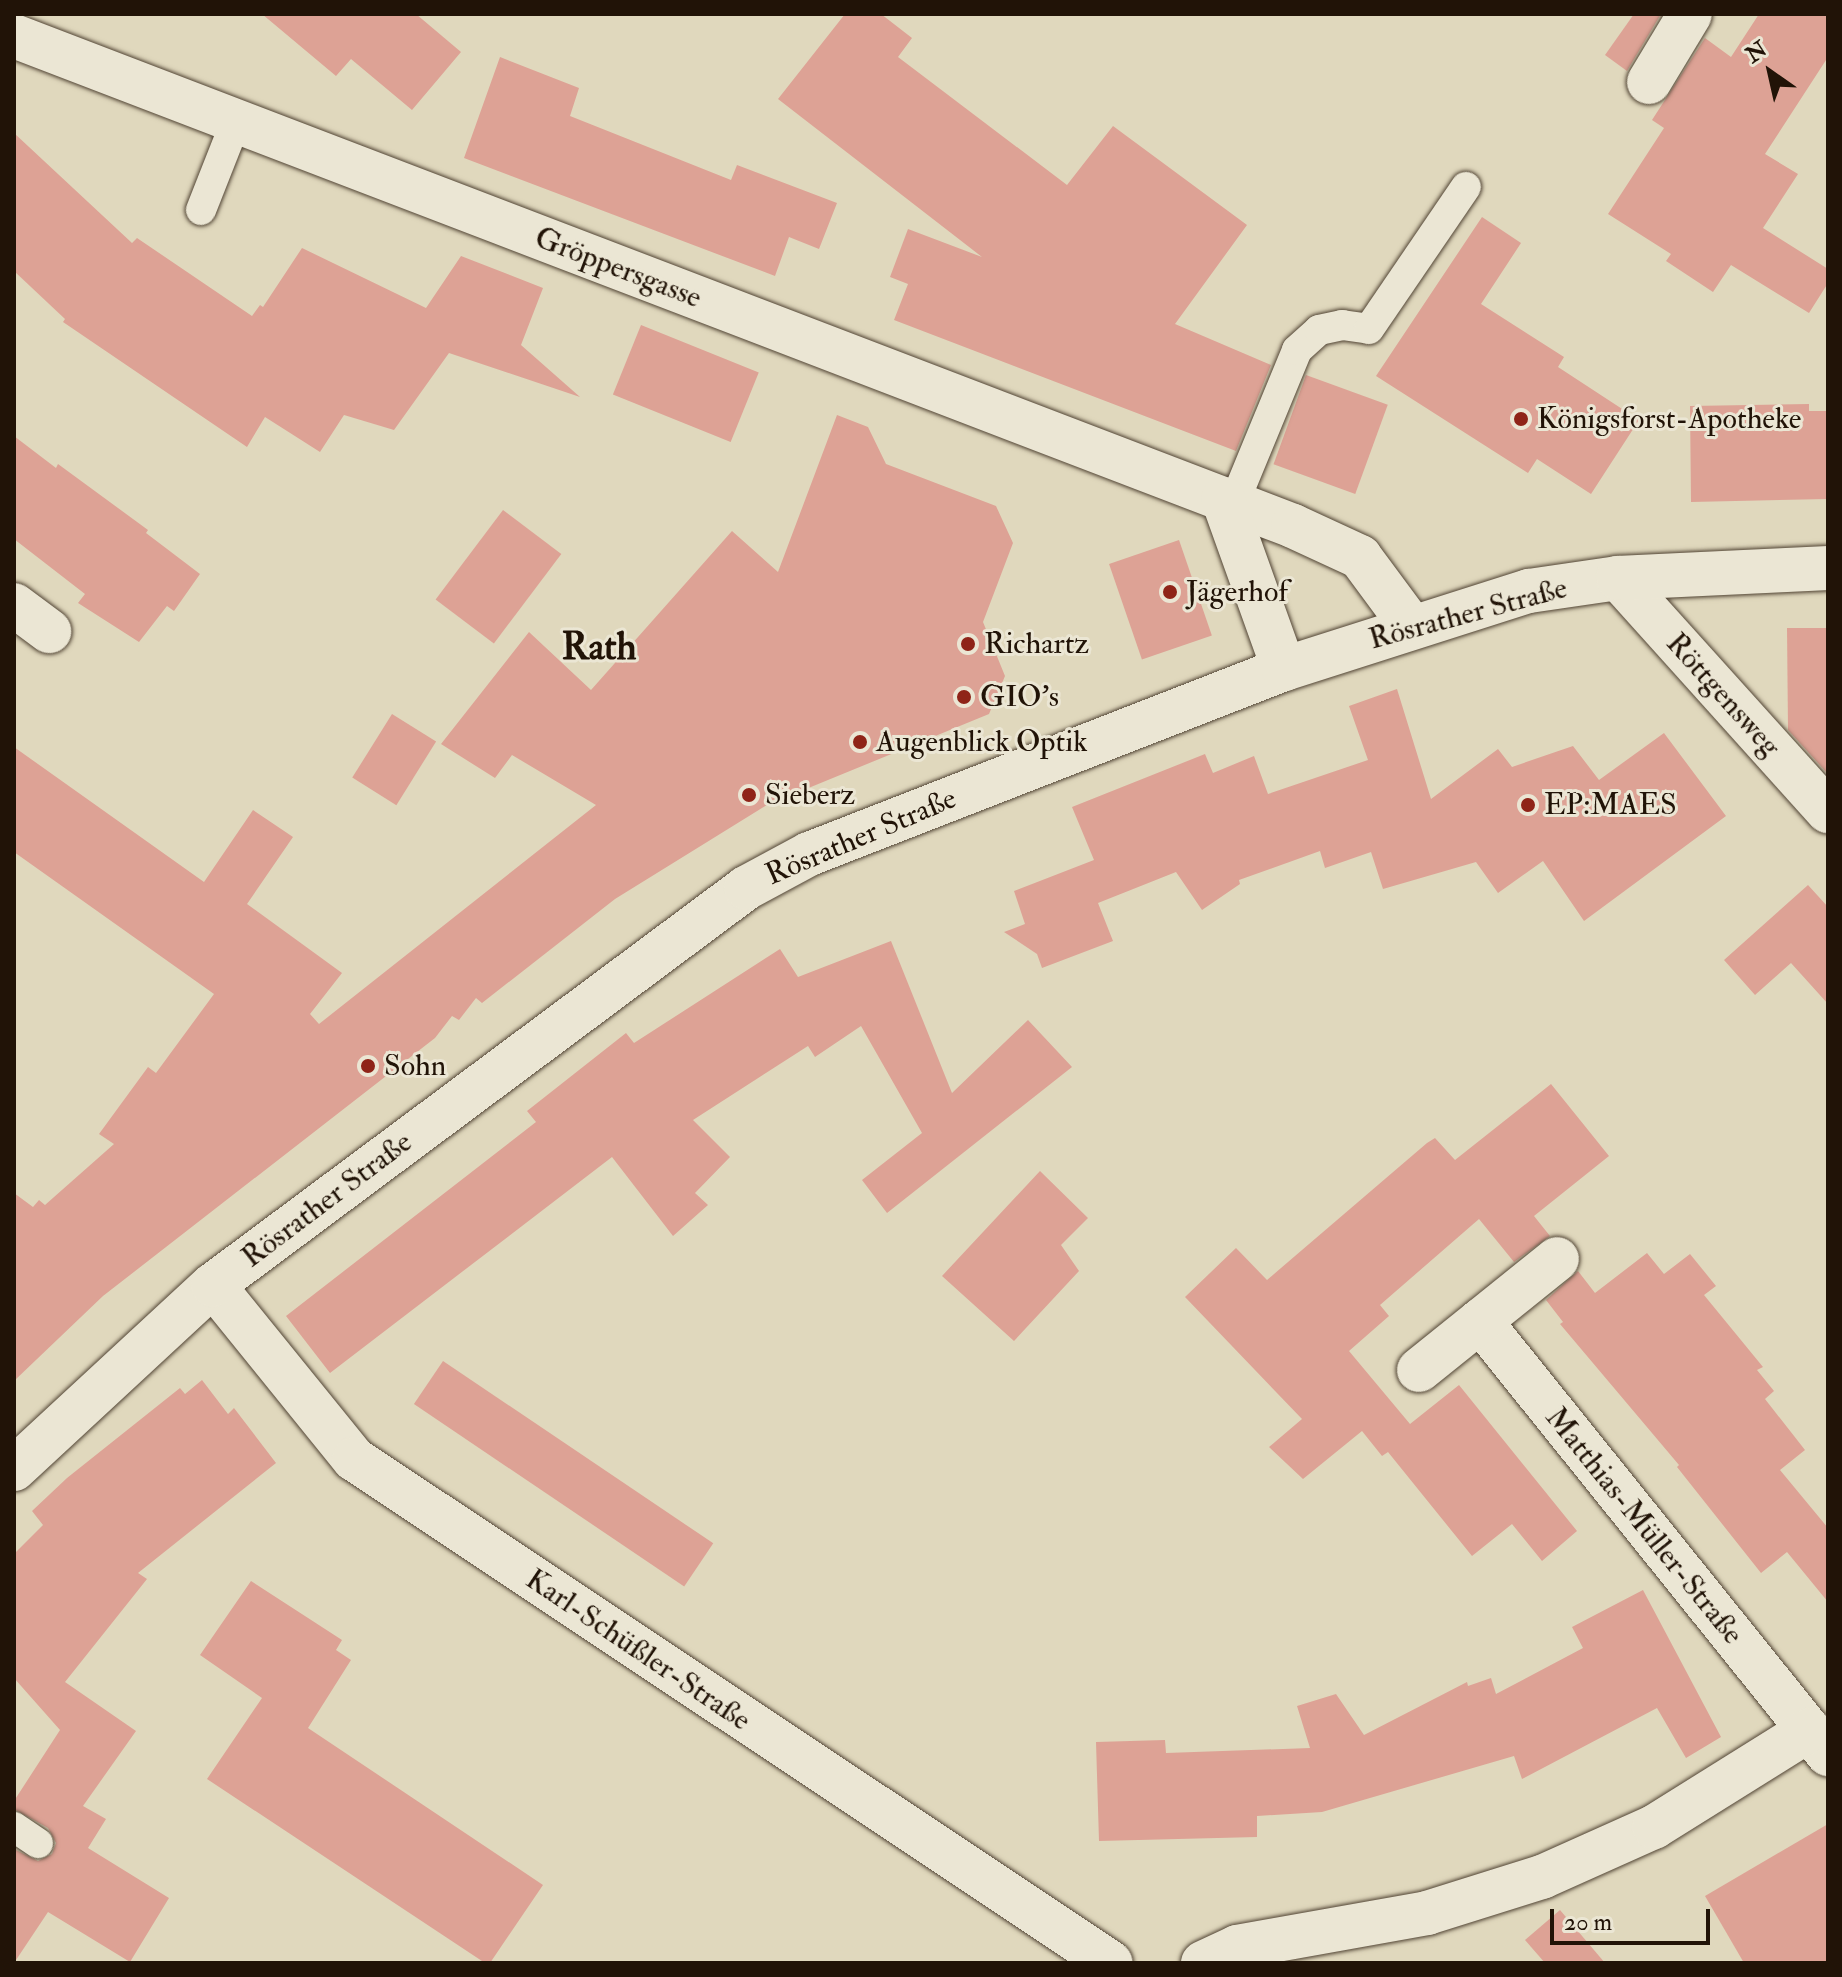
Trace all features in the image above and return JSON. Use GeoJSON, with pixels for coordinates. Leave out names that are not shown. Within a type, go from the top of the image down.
{"type":"FeatureCollection","features":[{"type":"Feature","properties":{"kind":"street"},"geometry":{"type":"LineString","coordinates":[[1649,82],[1690,14]]}},
{"type":"Feature","properties":{"kind":"street","name":"Gröppersgasse"},"geometry":{"type":"LineString","coordinates":[[14,36],[1229,501],[1360,557],[1411,626]]}},
{"type":"Feature","properties":{"kind":"street"},"geometry":{"type":"LineString","coordinates":[[1229,501],[1284,669]]}},
{"type":"Feature","properties":{"kind":"street","name":"Rösrather Straße"},"geometry":{"type":"LineString","coordinates":[[14,1469],[213,1285],[746,888],[809,854],[1284,669],[1411,626],[1529,591],[1618,578],[1828,568]]}},
{"type":"Feature","properties":{"kind":"street","name":"Röttgensweg"},"geometry":{"type":"LineString","coordinates":[[1618,578],[1828,811]]}},
{"type":"Feature","properties":{"kind":"street"},"geometry":{"type":"LineString","coordinates":[[14,605],[49,631]]}},
{"type":"Feature","properties":{"kind":"street"},"geometry":{"type":"LineString","coordinates":[[1419,1370],[1557,1259]]}},
{"type":"Feature","properties":{"kind":"street","name":"Karl-Schüßler-Straße"},"geometry":{"type":"LineString","coordinates":[[213,1285],[354,1459],[758,1731],[1111,1963]]}},
{"type":"Feature","properties":{"kind":"street","name":"Matthias-Müller-Straße"},"geometry":{"type":"LineString","coordinates":[[1203,1963],[1237,1947],[1427,1913],[1542,1877],[1654,1827],[1818,1742],[1480,1321]]}},
{"type":"Feature","properties":{"kind":"lane"},"geometry":{"type":"LineString","coordinates":[[201,210],[236,121]]}},
{"type":"Feature","properties":{"kind":"lane"},"geometry":{"type":"LineString","coordinates":[[1229,501],[1297,350],[1319,330],[1342,325],[1369,329],[1466,187]]}},
{"type":"Feature","properties":{"kind":"building"},"geometry":{"type":"Polygon","coordinates":[[[262,14],[416,14],[461,52],[412,110],[351,59],[336,76],[262,14]]]}},
{"type":"Feature","properties":{"kind":"building"},"geometry":{"type":"Polygon","coordinates":[[[845,14],[881,14],[912,38],[898,57],[1067,185],[1113,126],[1247,225],[1175,324],[1271,365],[1236,451],[894,320],[908,284],[890,277],[908,229],[982,257],[778,99],[845,14]]]}},
{"type":"Feature","properties":{"kind":"building"},"geometry":{"type":"Polygon","coordinates":[[[1634,14],[1661,14],[1627,71],[1605,55],[1634,14]]]}},
{"type":"Feature","properties":{"kind":"building"},"geometry":{"type":"Polygon","coordinates":[[[1759,14],[1828,14],[1828,57],[1765,154],[1798,174],[1763,228],[1828,269],[1828,283],[1809,313],[1731,265],[1713,292],[1666,261],[1671,254],[1608,214],[1664,128],[1652,120],[1705,38],[1731,57],[1759,14]]]}},
{"type":"Feature","properties":{"kind":"building"},"geometry":{"type":"Polygon","coordinates":[[[500,57],[579,88],[570,116],[731,180],[737,165],[837,203],[819,249],[789,237],[775,276],[464,158],[500,57]]]}},
{"type":"Feature","properties":{"kind":"building"},"geometry":{"type":"Polygon","coordinates":[[[14,133],[132,243],[137,238],[252,316],[260,305],[263,307],[302,248],[426,308],[461,256],[543,288],[521,345],[580,397],[449,353],[394,430],[344,415],[320,452],[265,417],[247,447],[63,322],[65,319],[14,271],[14,133]]]}},
{"type":"Feature","properties":{"kind":"building"},"geometry":{"type":"Polygon","coordinates":[[[1482,217],[1521,243],[1481,304],[1564,357],[1558,367],[1639,420],[1591,494],[1537,459],[1528,473],[1376,376],[1482,217]]]}},
{"type":"Feature","properties":{"kind":"building"},"geometry":{"type":"Polygon","coordinates":[[[641,325],[759,373],[731,442],[613,395],[641,325]]]}},
{"type":"Feature","properties":{"kind":"building"},"geometry":{"type":"Polygon","coordinates":[[[1306,375],[1388,405],[1355,494],[1274,464],[1306,375]]]}},
{"type":"Feature","properties":{"kind":"building"},"geometry":{"type":"Polygon","coordinates":[[[1809,404],[1809,411],[1828,411],[1828,499],[1691,502],[1690,406],[1809,404]]]}},
{"type":"Feature","properties":{"kind":"building"},"geometry":{"type":"Polygon","coordinates":[[[837,415],[868,427],[886,464],[996,506],[1013,543],[983,622],[1005,676],[989,714],[767,805],[615,899],[482,1003],[476,998],[459,1020],[452,1016],[435,1038],[103,1296],[14,1381],[14,1193],[33,1207],[39,1200],[45,1205],[114,1144],[99,1134],[148,1067],[156,1073],[214,994],[14,852],[14,747],[204,882],[253,810],[293,837],[247,904],[342,973],[310,1014],[319,1024],[596,805],[512,755],[495,778],[441,744],[529,632],[591,690],[732,531],[778,572],[837,415]]]}},
{"type":"Feature","properties":{"kind":"building"},"geometry":{"type":"Polygon","coordinates":[[[14,436],[148,530],[146,533],[200,574],[174,611],[167,606],[139,642],[78,603],[85,594],[14,539],[14,436]]]}},
{"type":"Feature","properties":{"kind":"building"},"geometry":{"type":"Polygon","coordinates":[[[503,510],[561,554],[494,643],[436,599],[503,510]]]}},
{"type":"Feature","properties":{"kind":"building"},"geometry":{"type":"Polygon","coordinates":[[[1179,540],[1212,635],[1142,660],[1109,564],[1179,540]]]}},
{"type":"Feature","properties":{"kind":"building"},"geometry":{"type":"Polygon","coordinates":[[[1787,628],[1828,628],[1828,774],[1788,730],[1787,628]]]}},
{"type":"Feature","properties":{"kind":"building"},"geometry":{"type":"Polygon","coordinates":[[[1397,689],[1431,799],[1498,749],[1512,767],[1573,746],[1599,780],[1664,733],[1726,816],[1584,921],[1543,861],[1498,893],[1476,862],[1383,889],[1371,852],[1325,868],[1320,851],[1239,880],[1240,884],[1202,910],[1176,872],[1098,903],[1113,941],[1042,968],[1037,954],[1004,932],[1025,924],[1014,891],[1094,860],[1072,807],[1205,754],[1213,773],[1254,756],[1268,794],[1368,760],[1349,706],[1397,689]]]}},
{"type":"Feature","properties":{"kind":"building"},"geometry":{"type":"Polygon","coordinates":[[[392,714],[436,742],[396,805],[352,778],[392,714]]]}},
{"type":"Feature","properties":{"kind":"building"},"geometry":{"type":"Polygon","coordinates":[[[1808,885],[1828,907],[1828,1004],[1791,963],[1755,995],[1724,960],[1808,885]]]}},
{"type":"Feature","properties":{"kind":"building"},"geometry":{"type":"Polygon","coordinates":[[[891,941],[952,1093],[1028,1020],[1072,1067],[887,1213],[862,1180],[922,1133],[861,1026],[815,1057],[808,1046],[693,1120],[730,1157],[695,1193],[708,1205],[673,1236],[612,1157],[330,1373],[286,1316],[536,1122],[527,1111],[626,1033],[634,1043],[780,949],[798,977],[891,941]]]}},
{"type":"Feature","properties":{"kind":"building"},"geometry":{"type":"Polygon","coordinates":[[[1551,1084],[1609,1156],[1534,1216],[1550,1236],[1514,1262],[1479,1219],[1380,1305],[1389,1316],[1349,1351],[1410,1424],[1459,1385],[1577,1531],[1542,1561],[1512,1524],[1472,1556],[1388,1452],[1382,1456],[1362,1431],[1303,1479],[1269,1447],[1302,1419],[1185,1297],[1236,1248],[1267,1280],[1427,1143],[1435,1138],[1455,1160],[1551,1084]]]}},
{"type":"Feature","properties":{"kind":"building"},"geometry":{"type":"Polygon","coordinates":[[[1040,1171],[1088,1218],[1061,1245],[1079,1271],[1014,1341],[942,1276],[1040,1171]]]}},
{"type":"Feature","properties":{"kind":"building"},"geometry":{"type":"Polygon","coordinates":[[[1647,1253],[1664,1274],[1690,1254],[1716,1286],[1704,1295],[1763,1367],[1757,1370],[1774,1391],[1765,1399],[1805,1450],[1780,1470],[1828,1528],[1828,1602],[1787,1552],[1761,1573],[1677,1467],[1679,1465],[1560,1324],[1563,1322],[1546,1300],[1578,1271],[1595,1293],[1647,1253]]]}},
{"type":"Feature","properties":{"kind":"building"},"geometry":{"type":"Polygon","coordinates":[[[443,1361],[713,1543],[684,1586],[414,1404],[443,1361]]]}},
{"type":"Feature","properties":{"kind":"building"},"geometry":{"type":"Polygon","coordinates":[[[202,1380],[228,1414],[234,1408],[276,1463],[138,1573],[147,1579],[65,1682],[136,1731],[83,1806],[106,1819],[88,1848],[169,1898],[130,1962],[48,1912],[14,1963],[14,1849],[38,1861],[52,1854],[56,1843],[48,1828],[14,1809],[14,1801],[60,1730],[14,1678],[14,1554],[43,1525],[32,1511],[67,1478],[180,1388],[185,1394],[202,1380]]]}},
{"type":"Feature","properties":{"kind":"building"},"geometry":{"type":"Polygon","coordinates":[[[251,1581],[342,1640],[336,1650],[351,1660],[308,1728],[543,1885],[490,1963],[485,1963],[207,1779],[262,1698],[200,1655],[251,1581]]]}},
{"type":"Feature","properties":{"kind":"building"},"geometry":{"type":"Polygon","coordinates":[[[1643,1590],[1721,1737],[1686,1758],[1657,1708],[1522,1779],[1514,1756],[1322,1812],[1257,1816],[1257,1837],[1099,1841],[1096,1742],[1165,1740],[1166,1753],[1310,1748],[1297,1706],[1336,1694],[1364,1735],[1467,1682],[1468,1686],[1491,1678],[1496,1694],[1583,1648],[1572,1627],[1643,1590]]]}},
{"type":"Feature","properties":{"kind":"building"},"geometry":{"type":"Polygon","coordinates":[[[1828,1824],[1828,1963],[1744,1963],[1705,1896],[1828,1824]]]}},
{"type":"Feature","properties":{"kind":"building"},"geometry":{"type":"Polygon","coordinates":[[[1560,1910],[1605,1963],[1545,1963],[1525,1940],[1560,1910]]]}},
{"type":"Feature","properties":{"kind":"place","name":"Königsforst-Apotheke"},"geometry":{"type":"Point","coordinates":[1521,419]}},
{"type":"Feature","properties":{"kind":"place","name":"Jägerhof"},"geometry":{"type":"Point","coordinates":[1170,592]}},
{"type":"Feature","properties":{"kind":"place","name":"Richartz"},"geometry":{"type":"Point","coordinates":[968,644]}},
{"type":"Feature","properties":{"kind":"place","name":"GIO's"},"geometry":{"type":"Point","coordinates":[964,697]}},
{"type":"Feature","properties":{"kind":"place","name":"Augenblick Optik"},"geometry":{"type":"Point","coordinates":[860,742]}},
{"type":"Feature","properties":{"kind":"place","name":"Sieberz"},"geometry":{"type":"Point","coordinates":[749,795]}},
{"type":"Feature","properties":{"kind":"place","name":"EP:MAES"},"geometry":{"type":"Point","coordinates":[1528,805]}},
{"type":"Feature","properties":{"kind":"place","name":"Sohn"},"geometry":{"type":"Point","coordinates":[368,1066]}},
{"type":"Feature","properties":{"kind":"district","name":"Rath"},"geometry":{"type":"Point","coordinates":[599,648]}}]}
